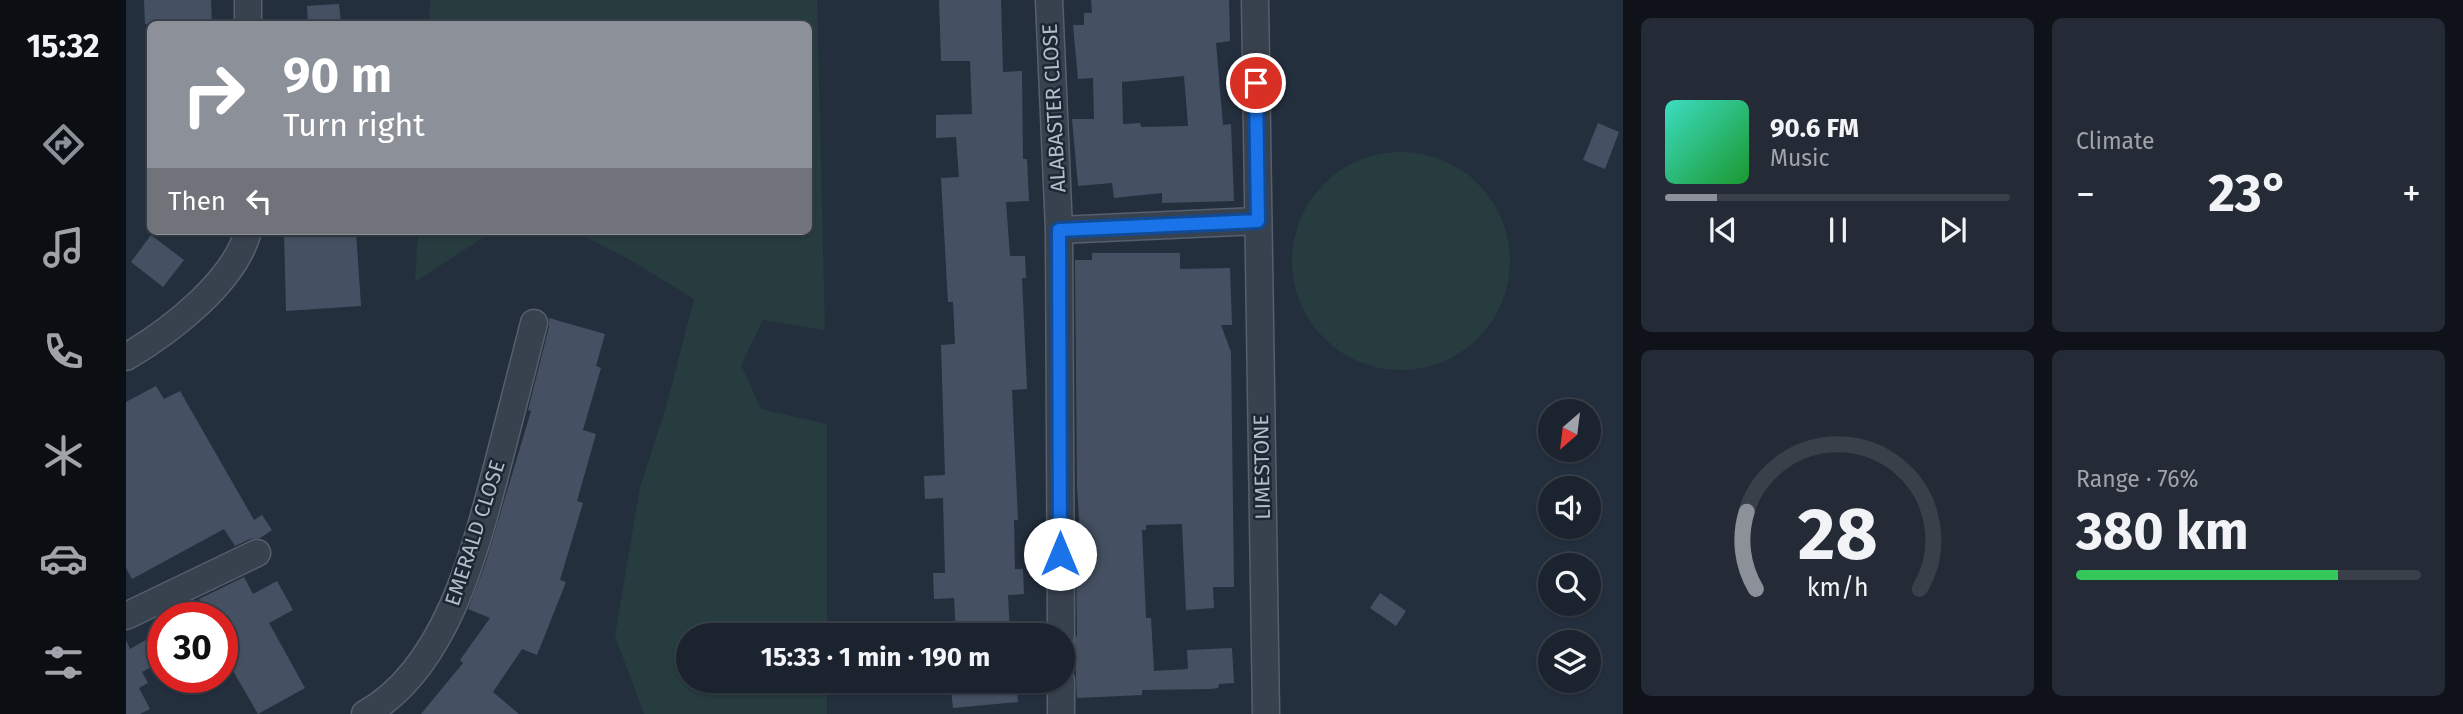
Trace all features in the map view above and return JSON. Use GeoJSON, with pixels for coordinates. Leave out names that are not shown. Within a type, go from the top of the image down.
{"type":"FeatureCollection","features":[{"type":"Feature","properties":{"kind":"street"},"geometry":{"type":"LineString","coordinates":[[248,0],[248,21]]}},
{"type":"Feature","properties":{"kind":"street","name":"ALABASTER CLOSE"},"geometry":{"type":"LineString","coordinates":[[1049,0],[1059,230],[1061,623]]}},
{"type":"Feature","properties":{"kind":"street","name":"LIMESTONE"},"geometry":{"type":"LineString","coordinates":[[1255,0],[1266,714]]}},
{"type":"Feature","properties":{"kind":"street"},"geometry":{"type":"LineString","coordinates":[[1059,230],[1258,221]]}},
{"type":"Feature","properties":{"kind":"street"},"geometry":{"type":"LineString","coordinates":[[126,357],[154,341],[188,314],[229,267],[246,235]]}},
{"type":"Feature","properties":{"kind":"street","name":"EMERALD CLOSE"},"geometry":{"type":"LineString","coordinates":[[365,714],[378,706],[414,672],[451,608],[467,571],[487,506],[534,323]]}},
{"type":"Feature","properties":{"kind":"street"},"geometry":{"type":"LineString","coordinates":[[126,616],[257,553]]}},
{"type":"Feature","properties":{"kind":"street"},"geometry":{"type":"LineString","coordinates":[[1061,693],[1061,714]]}},
{"type":"Feature","properties":{"kind":"green space"},"geometry":{"type":"Polygon","coordinates":[[[430,0],[817,0],[825,330],[763,320],[741,365],[761,409],[827,424],[827,623],[676,623],[676,693],[827,693],[827,714],[644,714],[615,636],[640,487],[666,407],[694,299],[627,258],[581,235],[812,235],[812,21],[429,21],[430,0]]]}},
{"type":"Feature","properties":{"kind":"green space"},"geometry":{"type":"Polygon","coordinates":[[[1412,152],[1433,156],[1453,165],[1470,176],[1486,192],[1506,229],[1510,261],[1502,303],[1492,322],[1470,346],[1433,366],[1390,370],[1369,366],[1349,357],[1332,346],[1316,330],[1296,293],[1292,250],[1296,229],[1305,209],[1316,192],[1332,176],[1369,156],[1412,152]]]}},
{"type":"Feature","properties":{"kind":"green space"},"geometry":{"type":"Polygon","coordinates":[[[418,235],[487,235],[415,282],[418,235]]]}},
{"type":"Feature","properties":{"kind":"building"},"geometry":{"type":"Polygon","coordinates":[[[144,0],[211,0],[212,21],[147,21],[145,24],[144,0]]]}},
{"type":"Feature","properties":{"kind":"building"},"geometry":{"type":"Polygon","coordinates":[[[939,0],[1001,0],[1003,72],[1022,71],[1023,159],[1027,159],[1029,201],[1006,202],[1010,256],[1025,256],[1026,278],[1022,278],[1027,389],[1012,390],[1018,520],[1014,520],[1015,569],[1023,569],[1024,594],[1008,595],[1009,623],[955,623],[954,598],[934,599],[933,573],[945,573],[943,498],[925,499],[924,476],[945,475],[941,345],[955,344],[953,302],[948,302],[941,178],[959,177],[956,137],[936,138],[936,115],[972,114],[970,61],[941,61],[939,0]]]}},
{"type":"Feature","properties":{"kind":"building"},"geometry":{"type":"Polygon","coordinates":[[[1091,0],[1229,0],[1230,41],[1216,43],[1223,125],[1231,124],[1234,201],[1162,203],[1162,193],[1114,198],[1112,183],[1078,186],[1072,119],[1094,119],[1093,78],[1078,79],[1073,25],[1084,25],[1084,13],[1092,13],[1091,0]],[[1184,76],[1122,82],[1123,124],[1140,123],[1141,127],[1188,126],[1184,76]]]}},
{"type":"Feature","properties":{"kind":"building"},"geometry":{"type":"Polygon","coordinates":[[[339,4],[341,21],[308,21],[307,6],[339,4]]]}},
{"type":"Feature","properties":{"kind":"building"},"geometry":{"type":"Polygon","coordinates":[[[1598,123],[1619,132],[1605,169],[1583,160],[1598,123]]]}},
{"type":"Feature","properties":{"kind":"building"},"geometry":{"type":"Polygon","coordinates":[[[151,235],[184,260],[163,287],[131,262],[151,235]]]}},
{"type":"Feature","properties":{"kind":"building"},"geometry":{"type":"Polygon","coordinates":[[[284,235],[356,235],[361,306],[286,311],[284,235]]]}},
{"type":"Feature","properties":{"kind":"building"},"geometry":{"type":"Polygon","coordinates":[[[1092,253],[1180,253],[1180,269],[1230,268],[1232,325],[1221,325],[1231,352],[1234,587],[1213,587],[1214,608],[1186,610],[1182,524],[1146,525],[1146,530],[1142,530],[1146,618],[1151,618],[1154,671],[1188,669],[1187,650],[1232,648],[1234,683],[1219,684],[1218,688],[1211,689],[1142,690],[1142,695],[1077,698],[1076,566],[1082,566],[1077,487],[1075,260],[1092,260],[1092,253]]]}},
{"type":"Feature","properties":{"kind":"building"},"geometry":{"type":"Polygon","coordinates":[[[549,318],[605,334],[596,366],[601,368],[583,430],[596,434],[577,501],[583,503],[560,580],[566,582],[537,655],[522,649],[493,692],[519,714],[421,714],[463,663],[460,660],[490,618],[468,609],[485,565],[531,411],[528,410],[549,318]]]}},
{"type":"Feature","properties":{"kind":"building"},"geometry":{"type":"Polygon","coordinates":[[[156,386],[164,399],[180,391],[254,520],[262,515],[272,530],[260,538],[235,546],[224,529],[132,579],[126,568],[126,402],[156,386]]]}},
{"type":"Feature","properties":{"kind":"building"},"geometry":{"type":"Polygon","coordinates":[[[244,577],[253,594],[277,581],[293,610],[269,623],[305,688],[258,714],[238,680],[238,602],[201,602],[199,599],[244,577]]]}},
{"type":"Feature","properties":{"kind":"building"},"geometry":{"type":"Polygon","coordinates":[[[1380,593],[1406,611],[1396,626],[1370,608],[1380,593]]]}},
{"type":"Feature","properties":{"kind":"building"},"geometry":{"type":"Polygon","coordinates":[[[147,639],[147,669],[142,672],[147,684],[139,688],[150,709],[140,714],[126,714],[126,640],[130,649],[147,639]]]}},
{"type":"Feature","properties":{"kind":"building"},"geometry":{"type":"Polygon","coordinates":[[[951,693],[1017,693],[1018,702],[953,708],[951,693]]]}},
{"type":"Feature","properties":{"kind":"route"},"geometry":{"type":"LineString","coordinates":[[1060,554],[1059,230],[1258,221],[1256,83]]}}]}
